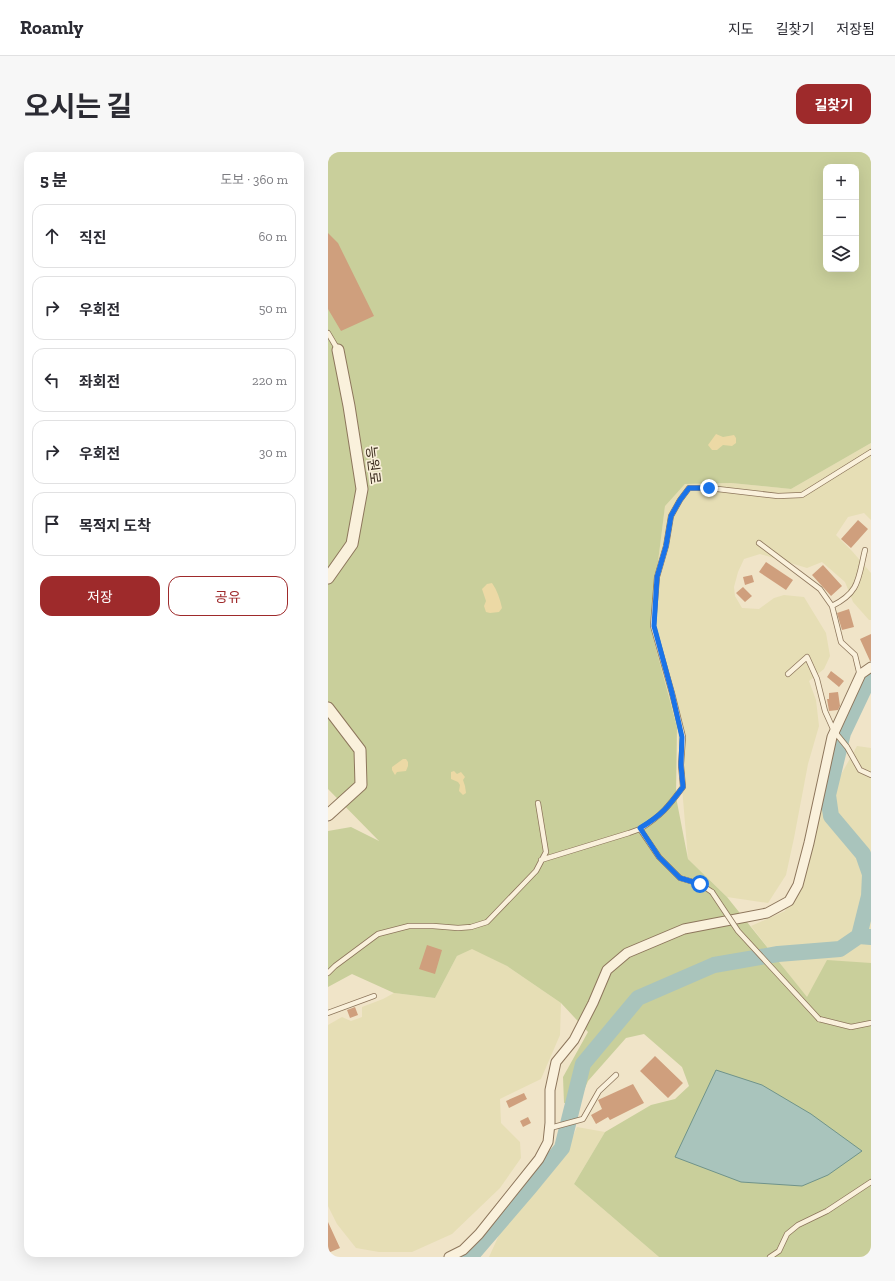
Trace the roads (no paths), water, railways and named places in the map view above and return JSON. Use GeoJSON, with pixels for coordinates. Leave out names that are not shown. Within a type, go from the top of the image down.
{"type":"FeatureCollection","features":[{"type":"Feature","properties":{"kind":"street","name":"능원로"},"geometry":{"type":"LineString","coordinates":[[328,578],[352,544],[362,489],[349,406],[338,350]]}},
{"type":"Feature","properties":{"kind":"street"},"geometry":{"type":"LineString","coordinates":[[448,1257],[463,1250],[479,1234],[539,1159],[548,1142],[550,1128],[550,1090],[556,1062],[574,1040],[593,1003],[607,970],[627,953],[684,929],[767,913],[789,901],[798,885],[834,731],[860,676],[871,667]]}},
{"type":"Feature","properties":{"kind":"street"},"geometry":{"type":"LineString","coordinates":[[328,708],[360,750],[362,785],[328,815]]}},
{"type":"Feature","properties":{"kind":"lane"},"geometry":{"type":"LineString","coordinates":[[328,333],[338,350]]}},
{"type":"Feature","properties":{"kind":"lane"},"geometry":{"type":"LineString","coordinates":[[541,860],[629,833],[640,828],[656,819],[667,808],[683,787],[681,765],[682,737],[654,626],[657,577],[666,546],[671,516],[689,488],[709,488],[778,496],[802,495],[871,452]]}},
{"type":"Feature","properties":{"kind":"lane"},"geometry":{"type":"LineString","coordinates":[[759,543],[820,589],[832,606],[842,642],[855,655],[860,676]]}},
{"type":"Feature","properties":{"kind":"lane"},"geometry":{"type":"LineString","coordinates":[[832,606],[850,595],[857,585],[865,550]]}},
{"type":"Feature","properties":{"kind":"lane"},"geometry":{"type":"LineString","coordinates":[[788,674],[807,657],[817,680],[825,711],[834,731],[847,747],[860,770],[871,775]]}},
{"type":"Feature","properties":{"kind":"lane"},"geometry":{"type":"LineString","coordinates":[[328,973],[335,966],[378,934],[409,926],[458,928],[471,927],[487,922],[536,871],[546,852],[538,803]]}},
{"type":"Feature","properties":{"kind":"lane"},"geometry":{"type":"LineString","coordinates":[[640,828],[659,857],[680,878],[700,884],[712,892],[738,931],[819,1019],[851,1027],[871,1023]]}},
{"type":"Feature","properties":{"kind":"lane"},"geometry":{"type":"LineString","coordinates":[[328,1014],[374,996]]}},
{"type":"Feature","properties":{"kind":"lane"},"geometry":{"type":"LineString","coordinates":[[550,1128],[583,1119],[599,1091],[616,1075]]}},
{"type":"Feature","properties":{"kind":"lane"},"geometry":{"type":"LineString","coordinates":[[770,1257],[780,1251],[788,1234],[798,1225],[827,1211],[871,1182]]}},
{"type":"Feature","properties":{"kind":"water"},"geometry":{"type":"Polygon","coordinates":[[[716,1070],[762,1085],[811,1114],[862,1151],[828,1175],[802,1186],[741,1182],[675,1157],[716,1070]]]}},
{"type":"Feature","properties":{"kind":"waterway"},"geometry":{"type":"LineString","coordinates":[[859,936],[869,896],[870,874],[863,854],[831,816],[828,795],[843,733],[871,674]]}},
{"type":"Feature","properties":{"kind":"waterway"},"geometry":{"type":"LineString","coordinates":[[470,1257],[562,1148],[583,1064],[638,998],[714,965],[778,954],[840,949],[859,936],[871,937]]}}]}
